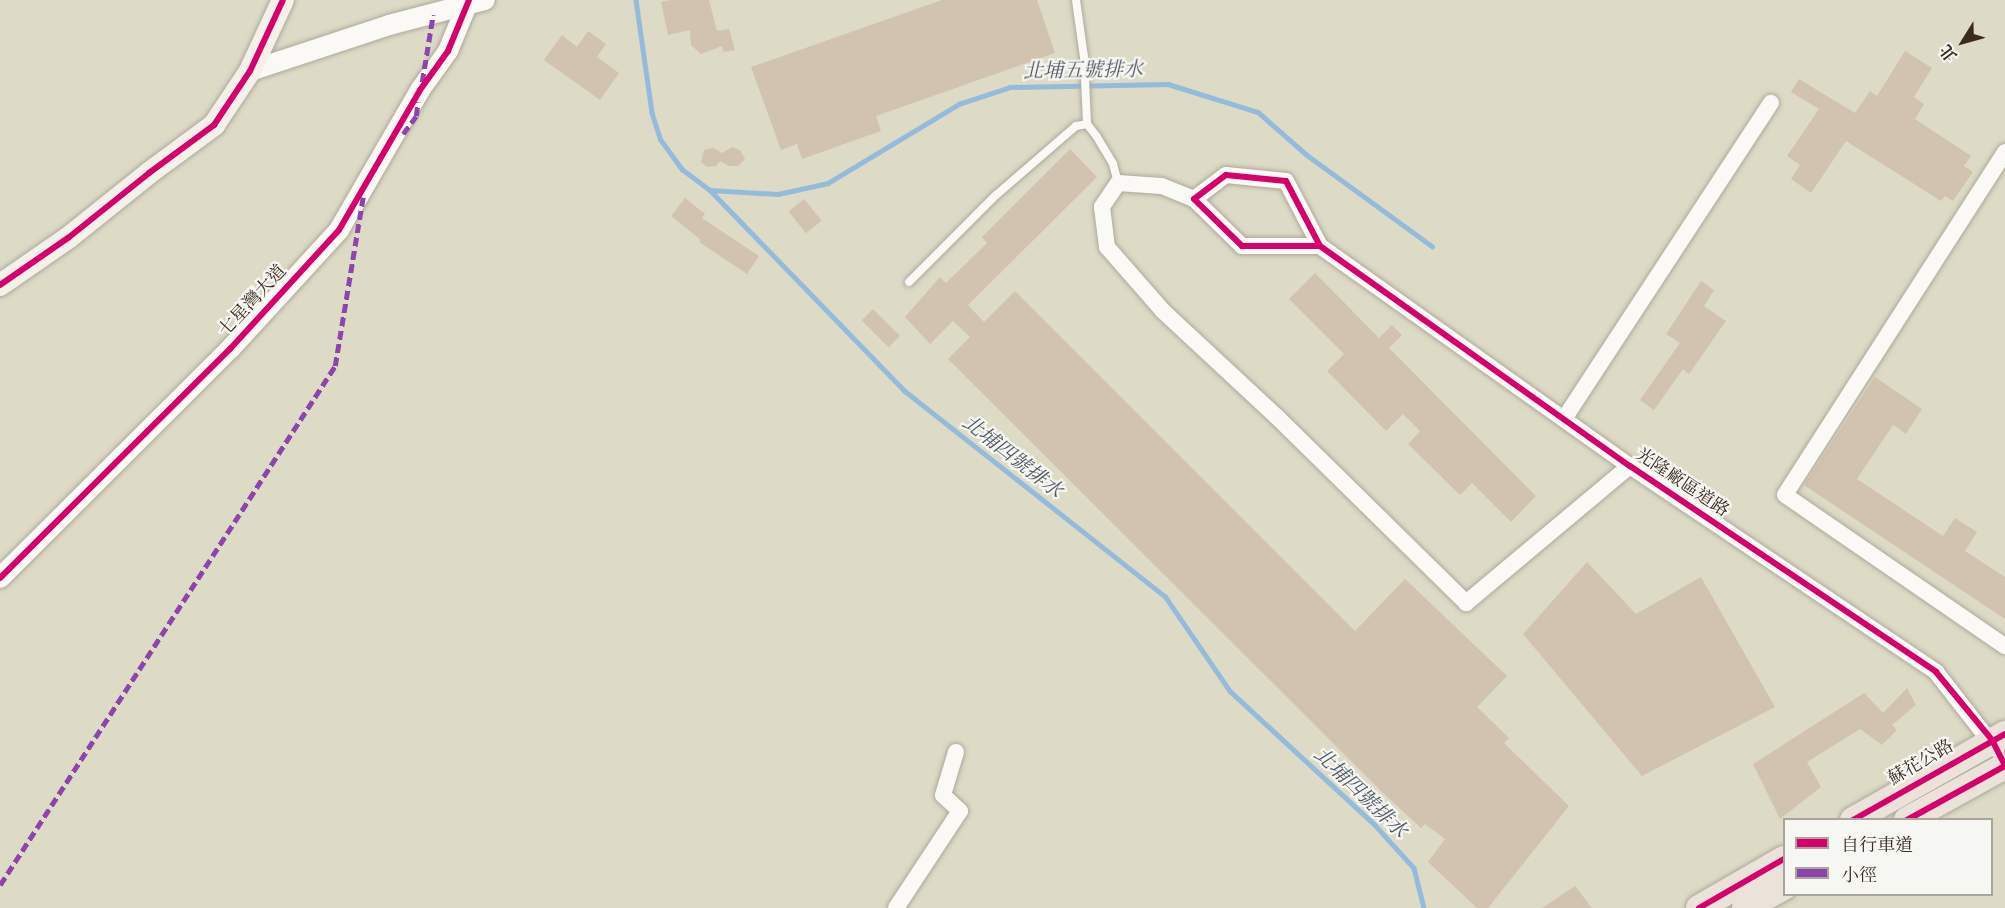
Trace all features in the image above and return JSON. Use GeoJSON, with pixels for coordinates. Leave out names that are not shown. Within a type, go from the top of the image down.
{"type":"FeatureCollection","features":[{"type":"Feature","properties":{"kind":"main road"},"geometry":{"type":"LineString","coordinates":[[0,285],[68,238],[149,173],[214,125],[250,71],[283,0]]}},
{"type":"Feature","properties":{"kind":"main road","name":"蘇花公路"},"geometry":{"type":"LineString","coordinates":[[1855,818],[1998,737]]}},
{"type":"Feature","properties":{"kind":"main road"},"geometry":{"type":"LineString","coordinates":[[1909,818],[2005,766]]}},
{"type":"Feature","properties":{"kind":"main road"},"geometry":{"type":"LineString","coordinates":[[1699,908],[1783,860]]}},
{"type":"Feature","properties":{"kind":"main road"},"geometry":{"type":"LineString","coordinates":[[1745,908],[1783,887]]}},
{"type":"Feature","properties":{"kind":"street"},"geometry":{"type":"LineString","coordinates":[[250,71],[389,25],[474,2]]}},
{"type":"Feature","properties":{"kind":"street","name":"七星灣大道"},"geometry":{"type":"LineString","coordinates":[[0,578],[230,349],[339,230],[420,90],[448,51],[474,2]]}},
{"type":"Feature","properties":{"kind":"street"},"geometry":{"type":"LineString","coordinates":[[1564,419],[1771,103]]}},
{"type":"Feature","properties":{"kind":"street"},"geometry":{"type":"LineString","coordinates":[[2005,153],[1785,495],[2005,646]]}},
{"type":"Feature","properties":{"kind":"street","name":"光隆廠區道路"},"geometry":{"type":"LineString","coordinates":[[1194,199],[1226,175],[1286,181],[1320,246],[1630,466],[1936,672],[1998,737],[2005,766]]}},
{"type":"Feature","properties":{"kind":"street"},"geometry":{"type":"LineString","coordinates":[[1320,246],[1242,246],[1194,199],[1161,186],[1118,183],[1102,207],[1107,247],[1163,311],[1276,416],[1466,603],[1630,466]]}},
{"type":"Feature","properties":{"kind":"street"},"geometry":{"type":"LineString","coordinates":[[896,908],[960,811],[943,795],[956,752]]}},
{"type":"Feature","properties":{"kind":"lane"},"geometry":{"type":"LineString","coordinates":[[1076,0],[1084,57],[1087,124],[1113,164],[1118,183]]}},
{"type":"Feature","properties":{"kind":"lane"},"geometry":{"type":"LineString","coordinates":[[909,282],[995,196],[1052,145],[1076,126],[1087,124]]}},
{"type":"Feature","properties":{"kind":"building"},"geometry":{"type":"Polygon","coordinates":[[[709,0],[717,31],[729,29],[735,50],[723,52],[722,46],[701,54],[691,45],[690,30],[668,35],[661,2],[709,0]]]}},
{"type":"Feature","properties":{"kind":"building"},"geometry":{"type":"Polygon","coordinates":[[[942,0],[1037,0],[1055,53],[876,116],[881,131],[802,159],[797,144],[781,150],[751,67],[942,0]]]}},
{"type":"Feature","properties":{"kind":"building"},"geometry":{"type":"Polygon","coordinates":[[[588,31],[606,44],[597,57],[619,73],[600,100],[544,60],[562,35],[577,47],[588,31]]]}},
{"type":"Feature","properties":{"kind":"building"},"geometry":{"type":"Polygon","coordinates":[[[1905,51],[1932,68],[1914,97],[1924,104],[1915,119],[1971,156],[1964,166],[1973,172],[1953,201],[1945,196],[1941,201],[1846,141],[1811,193],[1791,179],[1800,165],[1787,156],[1819,109],[1791,92],[1799,79],[1855,113],[1870,91],[1877,96],[1905,51]]]}},
{"type":"Feature","properties":{"kind":"building"},"geometry":{"type":"Polygon","coordinates":[[[732,147],[740,150],[745,159],[738,166],[729,166],[720,161],[716,166],[707,167],[701,162],[704,150],[713,148],[722,153],[732,147]]]}},
{"type":"Feature","properties":{"kind":"building"},"geometry":{"type":"Polygon","coordinates":[[[1070,149],[1097,177],[968,305],[984,322],[1015,291],[1355,631],[1405,579],[1507,676],[1477,707],[1509,738],[1504,743],[1569,806],[1488,908],[1477,908],[1428,862],[1445,839],[1425,824],[1421,828],[1383,793],[948,359],[970,337],[953,321],[930,344],[905,317],[940,277],[946,283],[987,243],[982,237],[1070,149]]]}},
{"type":"Feature","properties":{"kind":"building"},"geometry":{"type":"Polygon","coordinates":[[[685,198],[705,214],[702,218],[759,256],[747,274],[699,242],[701,240],[671,216],[685,198]]]}},
{"type":"Feature","properties":{"kind":"building"},"geometry":{"type":"Polygon","coordinates":[[[804,199],[822,221],[806,233],[788,212],[804,199]]]}},
{"type":"Feature","properties":{"kind":"building"},"geometry":{"type":"Polygon","coordinates":[[[1315,273],[1379,338],[1392,325],[1402,335],[1389,348],[1536,496],[1511,522],[1472,483],[1460,495],[1408,444],[1420,431],[1403,414],[1386,431],[1327,371],[1344,354],[1289,299],[1315,273]]]}},
{"type":"Feature","properties":{"kind":"building"},"geometry":{"type":"Polygon","coordinates":[[[1701,281],[1714,290],[1704,306],[1726,321],[1689,374],[1683,369],[1654,410],[1640,400],[1680,343],[1666,334],[1701,281]]]}},
{"type":"Feature","properties":{"kind":"building"},"geometry":{"type":"Polygon","coordinates":[[[873,309],[900,336],[889,347],[862,320],[873,309]]]}},
{"type":"Feature","properties":{"kind":"building"},"geometry":{"type":"Polygon","coordinates":[[[1875,377],[1922,409],[1906,434],[1893,425],[1857,479],[1943,536],[1955,518],[1977,532],[1965,551],[2005,577],[2005,619],[1804,485],[1875,377]]]}},
{"type":"Feature","properties":{"kind":"building"},"geometry":{"type":"Polygon","coordinates":[[[1587,562],[1636,614],[1701,577],[1775,707],[1642,776],[1523,634],[1587,562]]]}},
{"type":"Feature","properties":{"kind":"building"},"geometry":{"type":"Polygon","coordinates":[[[1907,688],[1916,705],[1892,725],[1897,730],[1882,745],[1860,729],[1807,762],[1821,787],[1780,819],[1753,764],[1864,693],[1883,713],[1907,688]]]}},
{"type":"Feature","properties":{"kind":"building"},"geometry":{"type":"Polygon","coordinates":[[[1575,886],[1592,908],[1542,908],[1575,886]]]}},
{"type":"Feature","properties":{"kind":"waterway","name":"北埔四號排水"},"geometry":{"type":"LineString","coordinates":[[636,0],[652,113],[661,140],[682,169],[710,190],[905,391],[1165,596],[1230,691],[1375,825],[1414,868],[1424,908]]}},
{"type":"Feature","properties":{"kind":"waterway","name":"北埔五號排水"},"geometry":{"type":"LineString","coordinates":[[710,190],[778,194],[828,183],[959,104],[1010,87],[1168,84],[1258,112],[1307,155],[1432,246]]}},
{"type":"Feature","properties":{"kind":"marked path"},"geometry":{"type":"LineString","coordinates":[[422,82],[433,15]]}},
{"type":"Feature","properties":{"kind":"marked path"},"geometry":{"type":"LineString","coordinates":[[403,134],[416,116],[418,102]]}},
{"type":"Feature","properties":{"kind":"marked path"},"geometry":{"type":"LineString","coordinates":[[0,885],[335,366],[363,197]]}},
{"type":"Feature","properties":{"kind":"cycle path"},"geometry":{"type":"LineString","coordinates":[[0,285],[68,238],[149,173],[214,125],[250,71],[283,0]]}},
{"type":"Feature","properties":{"kind":"cycle path"},"geometry":{"type":"LineString","coordinates":[[0,578],[230,349],[339,230],[420,90],[448,51],[469,0]]}},
{"type":"Feature","properties":{"kind":"cycle path"},"geometry":{"type":"LineString","coordinates":[[1320,246],[1242,246],[1194,199],[1226,175],[1286,181],[1320,246],[1630,466],[1936,672],[1992,740],[2005,766]]}},
{"type":"Feature","properties":{"kind":"cycle path"},"geometry":{"type":"LineString","coordinates":[[1857,818],[2005,734]]}},
{"type":"Feature","properties":{"kind":"cycle path"},"geometry":{"type":"LineString","coordinates":[[1911,818],[2005,766]]}},
{"type":"Feature","properties":{"kind":"cycle path"},"geometry":{"type":"LineString","coordinates":[[1699,908],[1783,860]]}}]}
